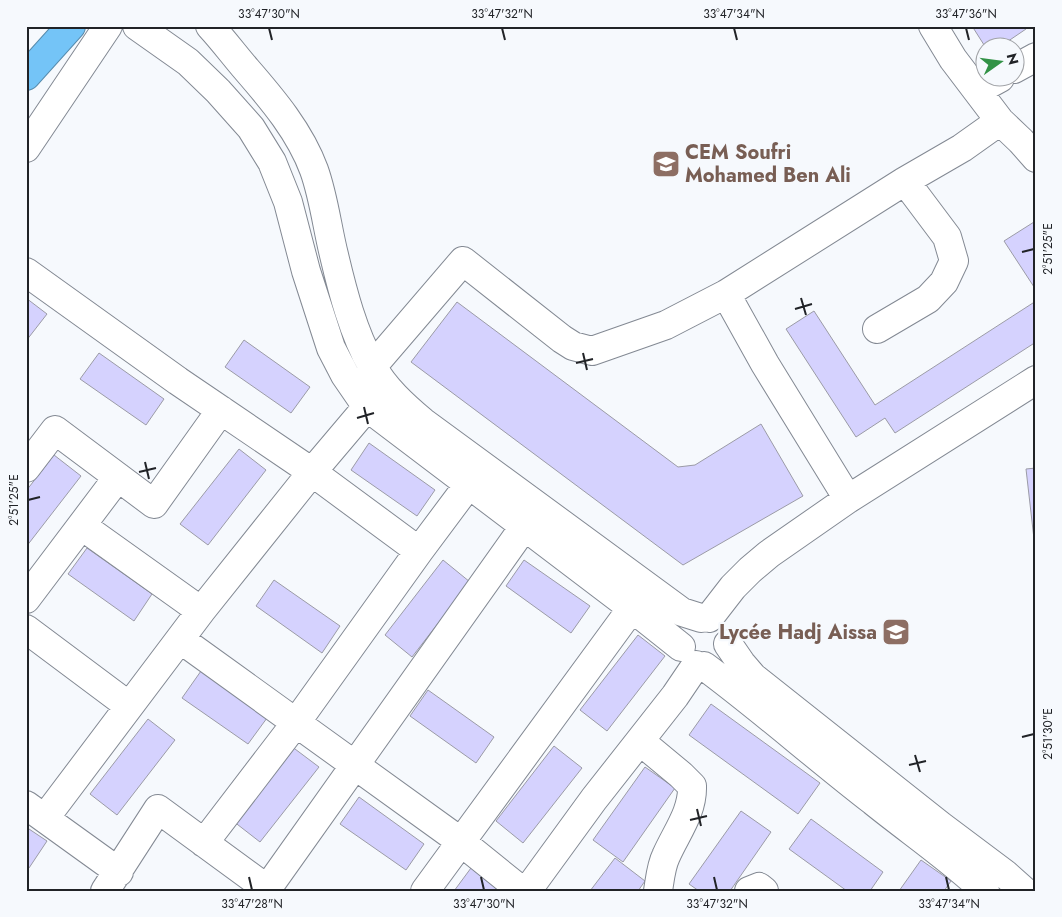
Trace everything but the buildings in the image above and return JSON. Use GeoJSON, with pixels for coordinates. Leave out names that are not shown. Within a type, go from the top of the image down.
{"type":"FeatureCollection","features":[{"type":"Feature","properties":{"kind":"highway"},"geometry":{"type":"LineString","coordinates":[[26,76],[71,26]]}},
{"type":"Feature","properties":{"kind":"street"},"geometry":{"type":"LineString","coordinates":[[26,148],[108,26]]}},
{"type":"Feature","properties":{"kind":"street"},"geometry":{"type":"LineString","coordinates":[[137,26],[188,62],[218,91],[251,128],[272,162],[288,202],[306,271],[331,348],[345,375],[367,406],[748,699],[783,730],[962,869],[985,891]]}},
{"type":"Feature","properties":{"kind":"street"},"geometry":{"type":"LineString","coordinates":[[210,26],[273,101],[299,138],[314,170],[325,210],[334,255],[354,327],[372,367],[399,402],[423,422],[682,612],[705,618],[721,625],[725,631],[728,644],[741,664],[753,676],[941,826],[1005,874],[1024,891]]}},
{"type":"Feature","properties":{"kind":"street"},"geometry":{"type":"LineString","coordinates":[[932,26],[953,58],[974,73]]}},
{"type":"Feature","properties":{"kind":"street"},"geometry":{"type":"LineString","coordinates":[[1024,64],[1036,57]]}},
{"type":"Feature","properties":{"kind":"street"},"geometry":{"type":"LineString","coordinates":[[990,88],[1000,122],[1036,158]]}},
{"type":"Feature","properties":{"kind":"street"},"geometry":{"type":"LineString","coordinates":[[524,527],[354,766],[269,890],[158,810],[112,881],[35,811],[129,706],[201,611],[367,406],[372,367],[464,261],[562,339],[572,346],[592,351],[666,325],[726,294],[905,181],[962,148],[1000,122]]}},
{"type":"Feature","properties":{"kind":"street"},"geometry":{"type":"LineString","coordinates":[[878,329],[928,299],[944,282],[954,261],[947,237],[905,181]]}},
{"type":"Feature","properties":{"kind":"street"},"geometry":{"type":"LineString","coordinates":[[26,272],[220,410],[312,472],[419,551]]}},
{"type":"Feature","properties":{"kind":"street"},"geometry":{"type":"LineString","coordinates":[[726,294],[765,364],[848,499]]}},
{"type":"Feature","properties":{"kind":"street"},"geometry":{"type":"LineString","coordinates":[[728,644],[726,651],[718,662],[694,659],[680,640],[687,626],[705,618],[750,570],[769,554],[848,499],[1036,380]]}},
{"type":"Feature","properties":{"kind":"street"},"geometry":{"type":"LineString","coordinates":[[26,468],[55,430],[154,504],[220,410]]}},
{"type":"Feature","properties":{"kind":"street"},"geometry":{"type":"LineString","coordinates":[[26,599],[118,477]]}},
{"type":"Feature","properties":{"kind":"street"},"geometry":{"type":"LineString","coordinates":[[204,843],[295,724],[469,484]]}},
{"type":"Feature","properties":{"kind":"street"},"geometry":{"type":"LineString","coordinates":[[82,526],[201,611]]}},
{"type":"Feature","properties":{"kind":"street"},"geometry":{"type":"LineString","coordinates":[[425,891],[632,608]]}},
{"type":"Feature","properties":{"kind":"street"},"geometry":{"type":"LineString","coordinates":[[26,629],[129,706]]}},
{"type":"Feature","properties":{"kind":"street"},"geometry":{"type":"LineString","coordinates":[[180,639],[295,724],[460,841],[522,891]]}},
{"type":"Feature","properties":{"kind":"street"},"geometry":{"type":"LineString","coordinates":[[527,891],[594,799],[675,696],[694,659]]}},
{"type":"Feature","properties":{"kind":"street"},"geometry":{"type":"LineString","coordinates":[[640,741],[681,774],[692,786],[692,797],[686,817],[665,858],[658,891]]}},
{"type":"Feature","properties":{"kind":"street"},"geometry":{"type":"LineString","coordinates":[[749,891],[759,887],[764,891]]}},
{"type":"Feature","properties":{"kind":"place","name":"CEM Soufri Mohamed Ben Ali"},"geometry":{"type":"Point","coordinates":[666,164]}},
{"type":"Feature","properties":{"kind":"place","name":"Lycée Hadj Aissa"},"geometry":{"type":"Point","coordinates":[896,632]}}]}
